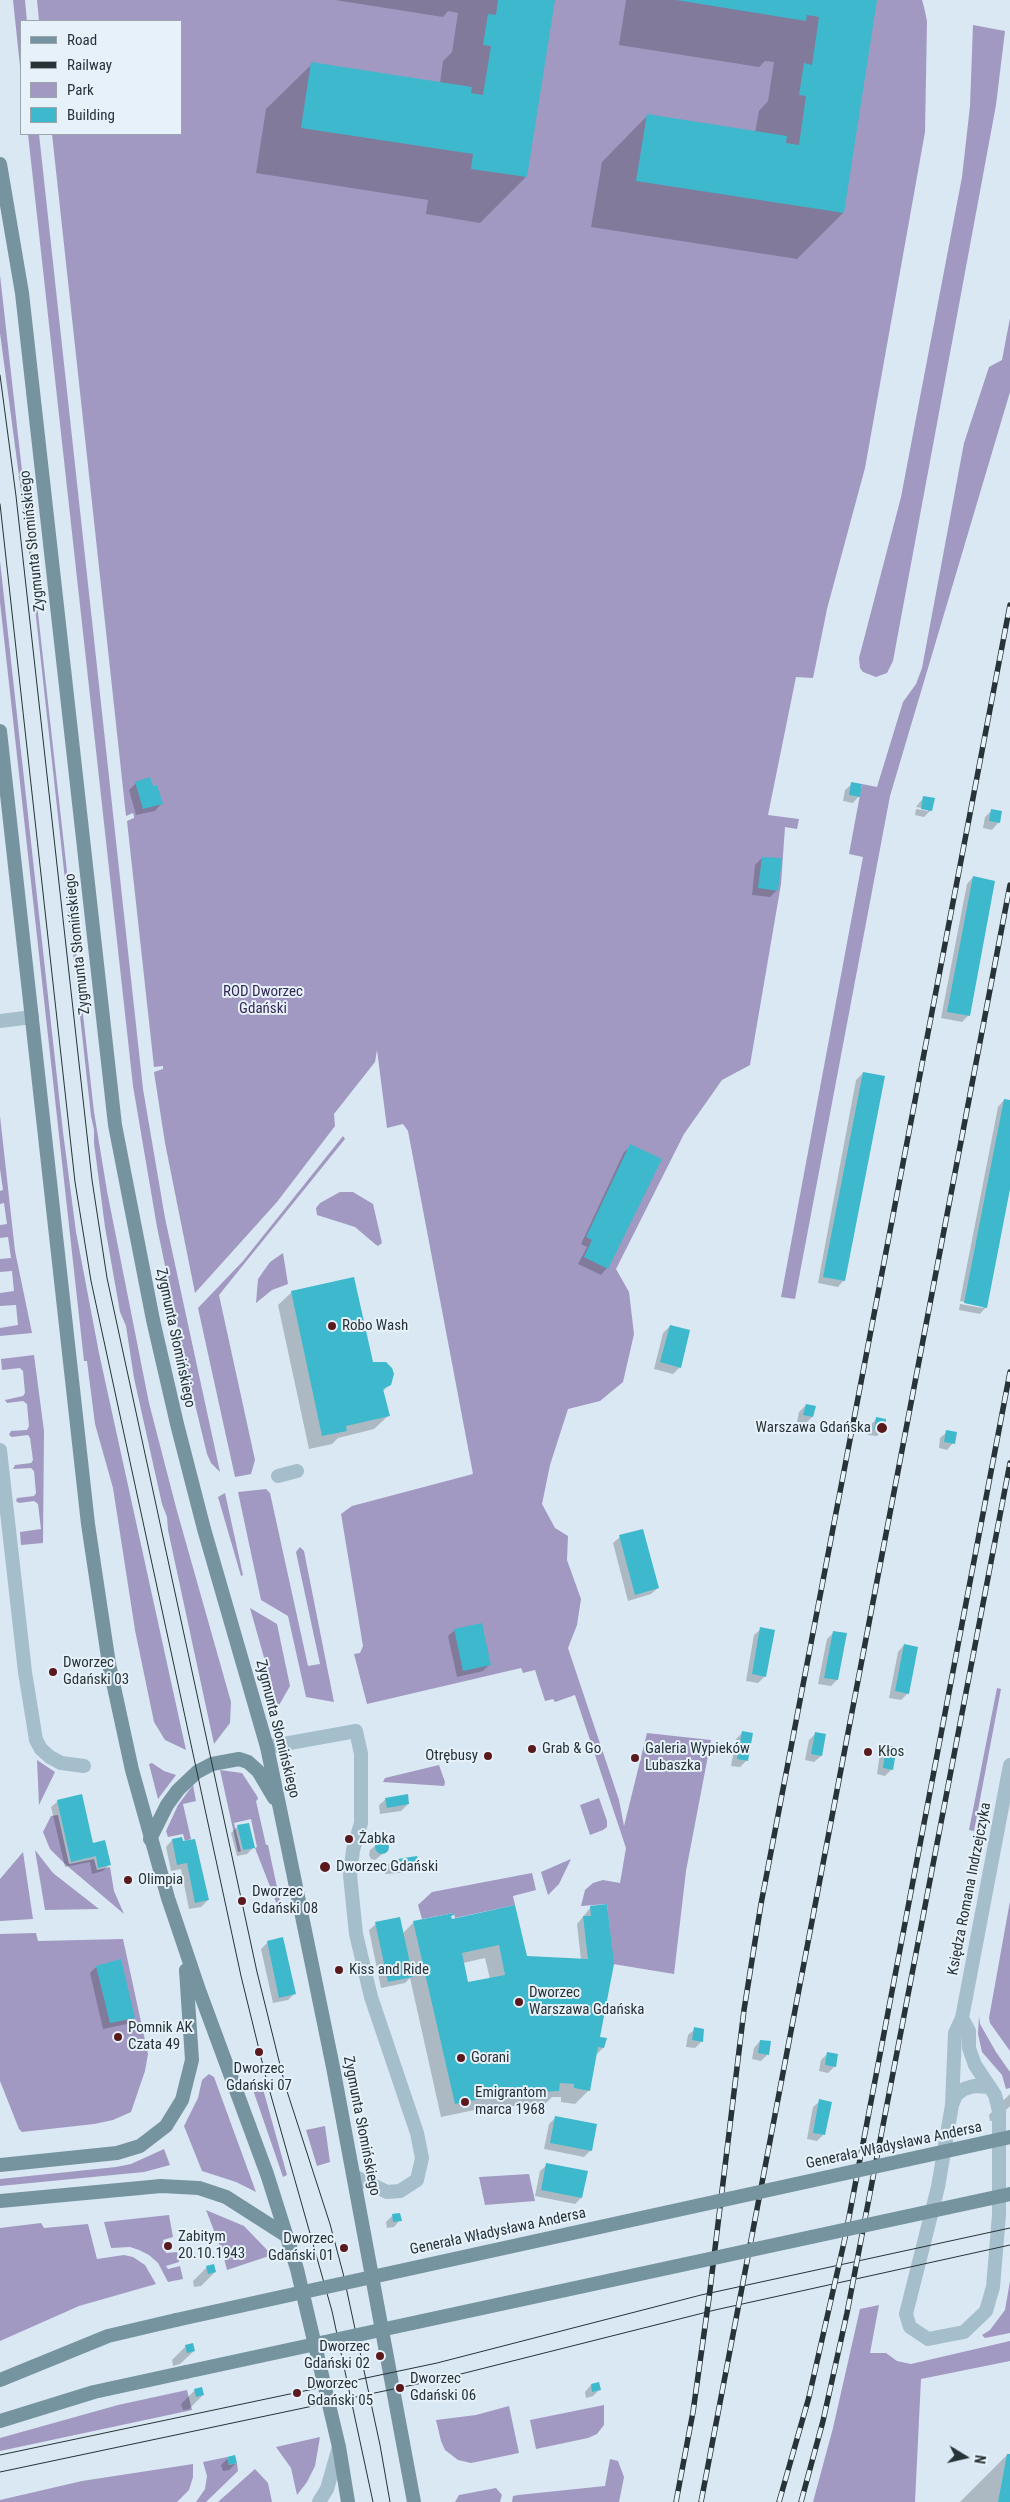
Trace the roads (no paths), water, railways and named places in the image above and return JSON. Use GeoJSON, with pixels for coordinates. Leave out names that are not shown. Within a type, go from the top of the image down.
{"type":"FeatureCollection","features":[{"type":"Feature","properties":{"kind":"main road","name":"Zygmunta Słomińskiego"},"geometry":{"type":"LineString","coordinates":[[0,164],[22,293],[115,1125],[151,1311],[177,1424],[192,1486],[266,1747],[280,1809],[354,2176],[414,2502]]}},
{"type":"Feature","properties":{"kind":"main road"},"geometry":{"type":"LineString","coordinates":[[0,731],[86,1515],[100,1610],[120,1716],[150,1839],[185,1950],[267,2174],[287,2236],[307,2306],[339,2447],[348,2502]]}},
{"type":"Feature","properties":{"kind":"main road"},"geometry":{"type":"LineString","coordinates":[[150,1839],[167,1805],[188,1780],[205,1766],[224,1760],[239,1759],[248,1762],[258,1771],[280,1809]]}},
{"type":"Feature","properties":{"kind":"main road"},"geometry":{"type":"LineString","coordinates":[[0,2165],[117,2153],[140,2146],[166,2126],[182,2100],[192,2060],[185,1950]]}},
{"type":"Feature","properties":{"kind":"main road","name":"Generała Władysława Andersa"},"geometry":{"type":"LineString","coordinates":[[0,2380],[108,2336],[1010,2138]]}},
{"type":"Feature","properties":{"kind":"main road"},"geometry":{"type":"LineString","coordinates":[[0,2201],[161,2186],[199,2188],[226,2197],[287,2236]]}},
{"type":"Feature","properties":{"kind":"main road"},"geometry":{"type":"LineString","coordinates":[[0,2421],[94,2392],[1010,2194]]}},
{"type":"Feature","properties":{"kind":"lane"},"geometry":{"type":"LineString","coordinates":[[0,1021],[32,1017]]}},
{"type":"Feature","properties":{"kind":"lane"},"geometry":{"type":"LineString","coordinates":[[0,1450],[25,1672],[36,1740],[41,1749],[60,1763],[84,1766]]}},
{"type":"Feature","properties":{"kind":"lane"},"geometry":{"type":"LineString","coordinates":[[278,1476],[297,1471]]}},
{"type":"Feature","properties":{"kind":"lane"},"geometry":{"type":"LineString","coordinates":[[266,1747],[356,1731],[360,1748],[363,1792],[361,1823],[353,1850],[350,1875],[356,1934],[371,1996],[418,2133],[422,2158],[417,2180],[400,2191],[386,2192],[354,2176]]}},
{"type":"Feature","properties":{"kind":"lane","name":"Księdza Romana Indrzejczyka"},"geometry":{"type":"LineString","coordinates":[[962,2018],[969,2031],[969,2048],[975,2065],[990,2087],[999,2112],[999,2215],[992,2287],[986,2311],[964,2332],[928,2339],[910,2327],[906,2314],[938,2187],[952,2106],[955,2033],[962,2018],[1010,1765]]}},
{"type":"Feature","properties":{"kind":"lane"},"geometry":{"type":"LineString","coordinates":[[952,2106],[956,2095],[964,2089],[974,2086],[990,2087]]}},
{"type":"Feature","properties":{"kind":"lane"},"geometry":{"type":"LineString","coordinates":[[319,2502],[327,2489],[339,2447]]}},
{"type":"Feature","properties":{"kind":"tram line"},"geometry":{"type":"LineString","coordinates":[[0,375],[16,496],[92,1180],[107,1278],[257,1972],[285,2085],[330,2224],[343,2273],[380,2445],[390,2502]]}},
{"type":"Feature","properties":{"kind":"tram line"},"geometry":{"type":"LineString","coordinates":[[0,504],[75,1182],[91,1281],[241,1976],[266,2078],[332,2311],[373,2502]]}},
{"type":"Feature","properties":{"kind":"tram line"},"geometry":{"type":"LineString","coordinates":[[0,2455],[437,2363],[701,2295],[1010,2228]]}},
{"type":"Feature","properties":{"kind":"tram line"},"geometry":{"type":"LineString","coordinates":[[0,2472],[441,2379],[715,2310],[1010,2245]]}},
{"type":"Feature","properties":{"kind":"railway"},"geometry":{"type":"LineString","coordinates":[[676,2502],[693,2412],[709,2298],[744,2010],[761,1904],[1010,605]]}},
{"type":"Feature","properties":{"kind":"railway"},"geometry":{"type":"LineString","coordinates":[[701,2502],[1010,885]]}},
{"type":"Feature","properties":{"kind":"railway"},"geometry":{"type":"LineString","coordinates":[[779,2502],[809,2397],[845,2238],[1010,1372]]}},
{"type":"Feature","properties":{"kind":"railway"},"geometry":{"type":"LineString","coordinates":[[801,2502],[823,2421],[847,2313],[1010,1463]]}},
{"type":"Feature","properties":{"kind":"place","name":"Robo Wash"},"geometry":{"type":"Point","coordinates":[332,1326]}},
{"type":"Feature","properties":{"kind":"place","name":"Warszawa Gdańska"},"geometry":{"type":"Point","coordinates":[882,1428]}},
{"type":"Feature","properties":{"kind":"place","name":"Dworzec Gdański 03"},"geometry":{"type":"Point","coordinates":[53,1672]}},
{"type":"Feature","properties":{"kind":"place","name":"Grab & Go"},"geometry":{"type":"Point","coordinates":[532,1749]}},
{"type":"Feature","properties":{"kind":"place","name":"Kłos"},"geometry":{"type":"Point","coordinates":[868,1752]}},
{"type":"Feature","properties":{"kind":"place","name":"Otrębusy"},"geometry":{"type":"Point","coordinates":[488,1756]}},
{"type":"Feature","properties":{"kind":"place","name":"Galeria Wypieków Lubaszka"},"geometry":{"type":"Point","coordinates":[635,1758]}},
{"type":"Feature","properties":{"kind":"place","name":"Żabka"},"geometry":{"type":"Point","coordinates":[349,1839]}},
{"type":"Feature","properties":{"kind":"place","name":"Dworzec Gdański"},"geometry":{"type":"Point","coordinates":[325,1867]}},
{"type":"Feature","properties":{"kind":"place","name":"Olimpia"},"geometry":{"type":"Point","coordinates":[128,1880]}},
{"type":"Feature","properties":{"kind":"place","name":"Dworzec Gdański 08"},"geometry":{"type":"Point","coordinates":[242,1901]}},
{"type":"Feature","properties":{"kind":"place","name":"Kiss and Ride"},"geometry":{"type":"Point","coordinates":[339,1970]}},
{"type":"Feature","properties":{"kind":"place","name":"Dworzec Warszawa Gdańska"},"geometry":{"type":"Point","coordinates":[519,2002]}},
{"type":"Feature","properties":{"kind":"place","name":"Pomnik AK Czata 49"},"geometry":{"type":"Point","coordinates":[118,2037]}},
{"type":"Feature","properties":{"kind":"place","name":"Dworzec Gdański 07"},"geometry":{"type":"Point","coordinates":[259,2052]}},
{"type":"Feature","properties":{"kind":"place","name":"Gorani"},"geometry":{"type":"Point","coordinates":[461,2058]}},
{"type":"Feature","properties":{"kind":"place","name":"Emigrantom marca 1968"},"geometry":{"type":"Point","coordinates":[465,2102]}},
{"type":"Feature","properties":{"kind":"place","name":"Zabitym 20.10.1943"},"geometry":{"type":"Point","coordinates":[168,2246]}},
{"type":"Feature","properties":{"kind":"place","name":"Dworzec Gdański 01"},"geometry":{"type":"Point","coordinates":[344,2248]}},
{"type":"Feature","properties":{"kind":"place","name":"Dworzec Gdański 02"},"geometry":{"type":"Point","coordinates":[380,2356]}},
{"type":"Feature","properties":{"kind":"place","name":"Dworzec Gdański 06"},"geometry":{"type":"Point","coordinates":[400,2388]}},
{"type":"Feature","properties":{"kind":"place","name":"Dworzec Gdański 05"},"geometry":{"type":"Point","coordinates":[297,2393]}},
{"type":"Feature","properties":{"kind":"park label","name":"ROD Dworzec Gdański"},"geometry":{"type":"Point","coordinates":[263,1000]}}]}
